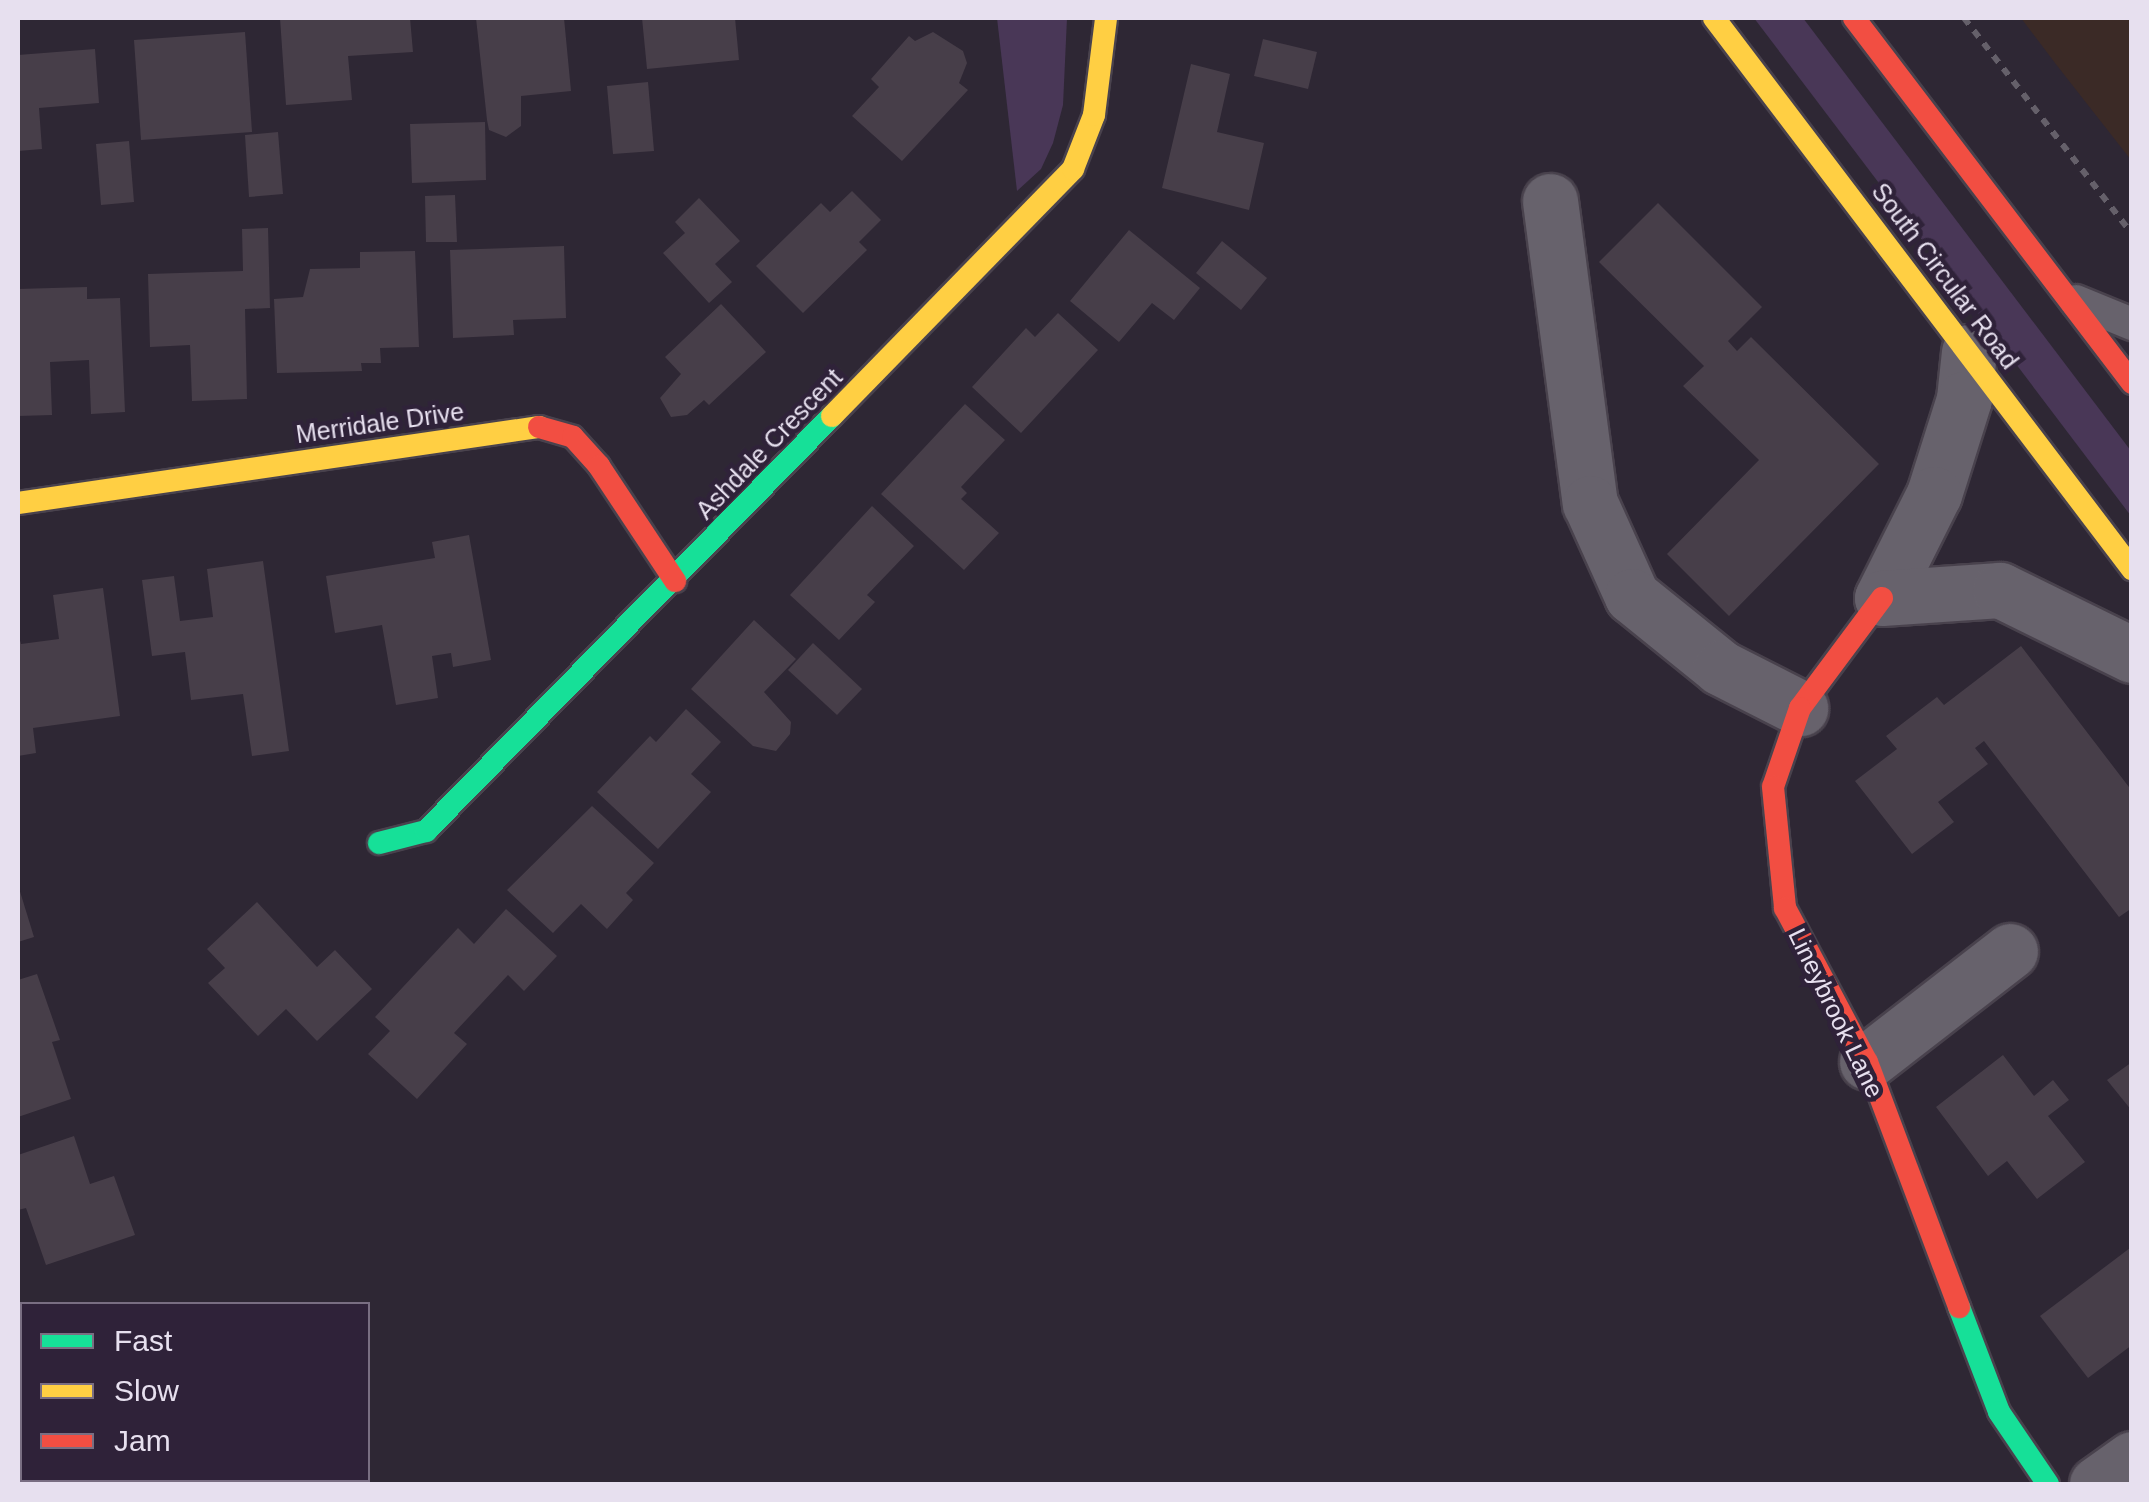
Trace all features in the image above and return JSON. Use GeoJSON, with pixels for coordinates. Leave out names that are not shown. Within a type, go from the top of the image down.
{"type":"FeatureCollection","features":[{"type":"Feature","properties":{"kind":"main road","name":"Ashdale Crescent"},"geometry":{"type":"LineString","coordinates":[[379,843],[426,832],[1073,169],[1094,115],[1106,18]]}},
{"type":"Feature","properties":{"kind":"main road","name":"South Circular Road"},"geometry":{"type":"LineString","coordinates":[[1714,18],[2132,569]]}},
{"type":"Feature","properties":{"kind":"main road"},"geometry":{"type":"LineString","coordinates":[[1854,18],[2132,383]]}},
{"type":"Feature","properties":{"kind":"main road","name":"Merridale Drive"},"geometry":{"type":"LineString","coordinates":[[18,504],[546,426],[573,437],[599,466],[675,581]]}},
{"type":"Feature","properties":{"kind":"main road","name":"Lineybrook Lane"},"geometry":{"type":"LineString","coordinates":[[1882,598],[1800,708],[1774,787],[1784,908],[1866,1062],[1966,1336],[1999,1412],[2048,1484]]}},
{"type":"Feature","properties":{"kind":"street"},"geometry":{"type":"LineString","coordinates":[[1550,201],[1590,503],[1632,596],[1721,668],[1800,708]]}},
{"type":"Feature","properties":{"kind":"street","name":"Lineybrook Lane"},"geometry":{"type":"LineString","coordinates":[[1882,598],[1934,494],[1964,399],[1969,352]]}},
{"type":"Feature","properties":{"kind":"street"},"geometry":{"type":"LineString","coordinates":[[1882,598],[2000,590],[2132,655]]}},
{"type":"Feature","properties":{"kind":"street"},"geometry":{"type":"LineString","coordinates":[[1866,1062],[2010,951]]}},
{"type":"Feature","properties":{"kind":"street"},"geometry":{"type":"LineString","coordinates":[[2098,1484],[2132,1459]]}},
{"type":"Feature","properties":{"kind":"lane"},"geometry":{"type":"LineString","coordinates":[[2067,297],[2132,324]]}},
{"type":"Feature","properties":{"kind":"path"},"geometry":{"type":"LineString","coordinates":[[1964,18],[2132,234]]}},
{"type":"Feature","properties":{"kind":"shaded area"},"geometry":{"type":"Polygon","coordinates":[[[997,18],[1067,18],[1063,105],[1053,143],[1041,169],[1017,191],[997,18]]]}},
{"type":"Feature","properties":{"kind":"shaded area"},"geometry":{"type":"Polygon","coordinates":[[[1754,18],[1803,18],[2131,451],[2131,516],[1754,18]]]}},
{"type":"Feature","properties":{"kind":"shaded area"},"geometry":{"type":"Polygon","coordinates":[[[2021,18],[2131,18],[2131,160],[2055,63],[2021,18]]]}},
{"type":"Feature","properties":{"kind":"building"},"geometry":{"type":"Polygon","coordinates":[[[280,18],[410,18],[413,52],[348,56],[352,100],[286,105],[280,18]]]}},
{"type":"Feature","properties":{"kind":"building"},"geometry":{"type":"Polygon","coordinates":[[[476,18],[564,18],[571,91],[521,96],[521,126],[506,137],[489,130],[476,18]]]}},
{"type":"Feature","properties":{"kind":"building"},"geometry":{"type":"Polygon","coordinates":[[[642,18],[735,18],[739,60],[647,69],[642,18]]]}},
{"type":"Feature","properties":{"kind":"building"},"geometry":{"type":"Polygon","coordinates":[[[245,32],[252,132],[141,140],[134,40],[245,32]]]}},
{"type":"Feature","properties":{"kind":"building"},"geometry":{"type":"Polygon","coordinates":[[[933,32],[963,51],[967,63],[959,83],[968,90],[902,161],[852,116],[879,87],[871,79],[909,36],[915,41],[933,32]]]}},
{"type":"Feature","properties":{"kind":"building"},"geometry":{"type":"Polygon","coordinates":[[[1263,39],[1317,52],[1308,89],[1254,76],[1263,39]]]}},
{"type":"Feature","properties":{"kind":"building"},"geometry":{"type":"Polygon","coordinates":[[[95,49],[99,103],[39,108],[42,149],[18,151],[18,55],[95,49]]]}},
{"type":"Feature","properties":{"kind":"building"},"geometry":{"type":"Polygon","coordinates":[[[1191,64],[1230,74],[1217,132],[1264,143],[1249,210],[1162,188],[1191,64]]]}},
{"type":"Feature","properties":{"kind":"building"},"geometry":{"type":"Polygon","coordinates":[[[648,82],[654,151],[613,154],[607,86],[648,82]]]}},
{"type":"Feature","properties":{"kind":"building"},"geometry":{"type":"Polygon","coordinates":[[[485,122],[486,180],[412,183],[410,124],[485,122]]]}},
{"type":"Feature","properties":{"kind":"building"},"geometry":{"type":"Polygon","coordinates":[[[278,132],[283,194],[249,197],[245,135],[278,132]]]}},
{"type":"Feature","properties":{"kind":"building"},"geometry":{"type":"Polygon","coordinates":[[[129,141],[134,202],[101,205],[96,144],[129,141]]]}},
{"type":"Feature","properties":{"kind":"building"},"geometry":{"type":"Polygon","coordinates":[[[852,191],[881,220],[859,242],[867,250],[803,313],[756,266],[821,203],[830,212],[852,191]]]}},
{"type":"Feature","properties":{"kind":"building"},"geometry":{"type":"Polygon","coordinates":[[[455,195],[457,242],[426,242],[425,196],[455,195]]]}},
{"type":"Feature","properties":{"kind":"building"},"geometry":{"type":"Polygon","coordinates":[[[699,198],[740,241],[715,264],[732,282],[709,303],[663,253],[685,233],[675,222],[699,198]]]}},
{"type":"Feature","properties":{"kind":"building"},"geometry":{"type":"Polygon","coordinates":[[[1658,203],[1762,307],[1728,341],[1737,351],[1751,337],[1879,464],[1729,616],[1667,554],[1759,460],[1683,386],[1704,366],[1599,262],[1658,203]]]}},
{"type":"Feature","properties":{"kind":"building"},"geometry":{"type":"Polygon","coordinates":[[[268,228],[270,308],[245,309],[247,399],[192,401],[190,345],[150,347],[148,274],[243,271],[242,229],[268,228]]]}},
{"type":"Feature","properties":{"kind":"building"},"geometry":{"type":"Polygon","coordinates":[[[1129,230],[1200,288],[1174,320],[1152,303],[1119,342],[1070,301],[1129,230]]]}},
{"type":"Feature","properties":{"kind":"building"},"geometry":{"type":"Polygon","coordinates":[[[1222,241],[1267,278],[1241,310],[1196,273],[1222,241]]]}},
{"type":"Feature","properties":{"kind":"building"},"geometry":{"type":"Polygon","coordinates":[[[564,246],[566,318],[513,320],[514,335],[453,338],[450,250],[564,246]]]}},
{"type":"Feature","properties":{"kind":"building"},"geometry":{"type":"Polygon","coordinates":[[[415,251],[419,347],[380,348],[381,363],[361,363],[362,371],[277,373],[274,299],[303,297],[310,269],[360,268],[360,252],[415,251]]]}},
{"type":"Feature","properties":{"kind":"building"},"geometry":{"type":"Polygon","coordinates":[[[87,287],[87,299],[120,298],[125,412],[91,414],[89,360],[50,362],[52,415],[18,416],[18,289],[87,287]]]}},
{"type":"Feature","properties":{"kind":"building"},"geometry":{"type":"Polygon","coordinates":[[[721,304],[766,352],[709,405],[704,400],[687,415],[671,417],[660,398],[681,374],[665,357],[721,304]]]}},
{"type":"Feature","properties":{"kind":"building"},"geometry":{"type":"Polygon","coordinates":[[[1058,313],[1098,350],[1021,433],[972,387],[1026,328],[1035,337],[1058,313]]]}},
{"type":"Feature","properties":{"kind":"building"},"geometry":{"type":"Polygon","coordinates":[[[965,404],[1005,440],[961,487],[967,493],[961,499],[999,533],[964,570],[881,494],[965,404]]]}},
{"type":"Feature","properties":{"kind":"building"},"geometry":{"type":"Polygon","coordinates":[[[872,506],[914,546],[867,595],[875,602],[839,640],[790,595],[872,506]]]}},
{"type":"Feature","properties":{"kind":"building"},"geometry":{"type":"Polygon","coordinates":[[[469,535],[491,660],[453,667],[451,653],[432,656],[438,698],[396,705],[382,625],[335,633],[326,576],[435,558],[432,542],[469,535]]]}},
{"type":"Feature","properties":{"kind":"building"},"geometry":{"type":"Polygon","coordinates":[[[263,561],[289,751],[252,756],[243,694],[191,700],[185,652],[152,656],[142,580],[174,576],[180,621],[213,617],[207,569],[263,561]]]}},
{"type":"Feature","properties":{"kind":"building"},"geometry":{"type":"Polygon","coordinates":[[[103,588],[120,716],[33,728],[36,753],[18,756],[18,633],[21,644],[59,639],[53,595],[103,588]]]}},
{"type":"Feature","properties":{"kind":"building"},"geometry":{"type":"Polygon","coordinates":[[[754,620],[796,659],[764,692],[791,722],[790,734],[776,751],[753,746],[691,689],[754,620]]]}},
{"type":"Feature","properties":{"kind":"building"},"geometry":{"type":"Polygon","coordinates":[[[813,643],[862,689],[837,715],[788,670],[813,643]]]}},
{"type":"Feature","properties":{"kind":"building"},"geometry":{"type":"Polygon","coordinates":[[[2021,646],[2132,791],[2132,908],[2119,917],[1984,741],[1975,748],[1988,764],[1938,802],[1954,822],[1912,854],[1855,781],[1897,749],[1886,736],[1937,697],[1944,705],[2021,646]]]}},
{"type":"Feature","properties":{"kind":"building"},"geometry":{"type":"Polygon","coordinates":[[[686,709],[721,742],[691,774],[711,792],[658,849],[597,792],[650,736],[656,742],[686,709]]]}},
{"type":"Feature","properties":{"kind":"building"},"geometry":{"type":"Polygon","coordinates":[[[592,806],[654,863],[626,893],[633,900],[607,929],[581,904],[553,933],[507,890],[592,806]]]}},
{"type":"Feature","properties":{"kind":"building"},"geometry":{"type":"Polygon","coordinates":[[[18,885],[34,937],[18,942],[18,885]]]}},
{"type":"Feature","properties":{"kind":"building"},"geometry":{"type":"Polygon","coordinates":[[[257,902],[317,967],[335,950],[372,989],[317,1041],[286,1009],[258,1036],[208,983],[225,968],[207,949],[257,902]]]}},
{"type":"Feature","properties":{"kind":"building"},"geometry":{"type":"Polygon","coordinates":[[[506,909],[557,956],[524,991],[508,975],[454,1033],[467,1044],[417,1099],[368,1054],[390,1031],[375,1017],[458,928],[474,944],[506,909]]]}},
{"type":"Feature","properties":{"kind":"building"},"geometry":{"type":"Polygon","coordinates":[[[37,974],[60,1040],[52,1042],[71,1099],[18,1117],[18,980],[37,974]]]}},
{"type":"Feature","properties":{"kind":"building"},"geometry":{"type":"Polygon","coordinates":[[[2003,1055],[2034,1096],[2053,1080],[2069,1100],[2048,1116],[2085,1162],[2037,1199],[2007,1161],[1988,1176],[1936,1107],[2003,1055]]]}},
{"type":"Feature","properties":{"kind":"building"},"geometry":{"type":"Polygon","coordinates":[[[2132,1062],[2132,1111],[2107,1080],[2132,1062]]]}},
{"type":"Feature","properties":{"kind":"building"},"geometry":{"type":"Polygon","coordinates":[[[74,1136],[90,1184],[114,1176],[135,1235],[46,1265],[26,1208],[18,1210],[18,1155],[74,1136]]]}},
{"type":"Feature","properties":{"kind":"building"},"geometry":{"type":"Polygon","coordinates":[[[2130,1248],[2132,1345],[2088,1378],[2040,1316],[2130,1248]]]}},
{"type":"Feature","properties":{"kind":"traffic: fast"},"geometry":{"type":"LineString","coordinates":[[379,843],[426,831],[832,416]]}},
{"type":"Feature","properties":{"kind":"traffic: fast"},"geometry":{"type":"LineString","coordinates":[[1959,1307],[1999,1412],[2048,1484]]}},
{"type":"Feature","properties":{"kind":"traffic: slow"},"geometry":{"type":"LineString","coordinates":[[832,416],[1073,169],[1094,115],[1106,18]]}},
{"type":"Feature","properties":{"kind":"traffic: slow"},"geometry":{"type":"LineString","coordinates":[[1714,18],[2132,569]]}},
{"type":"Feature","properties":{"kind":"traffic: slow"},"geometry":{"type":"LineString","coordinates":[[18,503],[539,427]]}},
{"type":"Feature","properties":{"kind":"traffic: jam"},"geometry":{"type":"LineString","coordinates":[[1854,18],[2132,383]]}},
{"type":"Feature","properties":{"kind":"traffic: jam"},"geometry":{"type":"LineString","coordinates":[[539,427],[573,437],[599,466],[675,581]]}},
{"type":"Feature","properties":{"kind":"traffic: jam"},"geometry":{"type":"LineString","coordinates":[[1882,598],[1800,708],[1773,787],[1785,908],[1867,1062],[1959,1307]]}}]}
